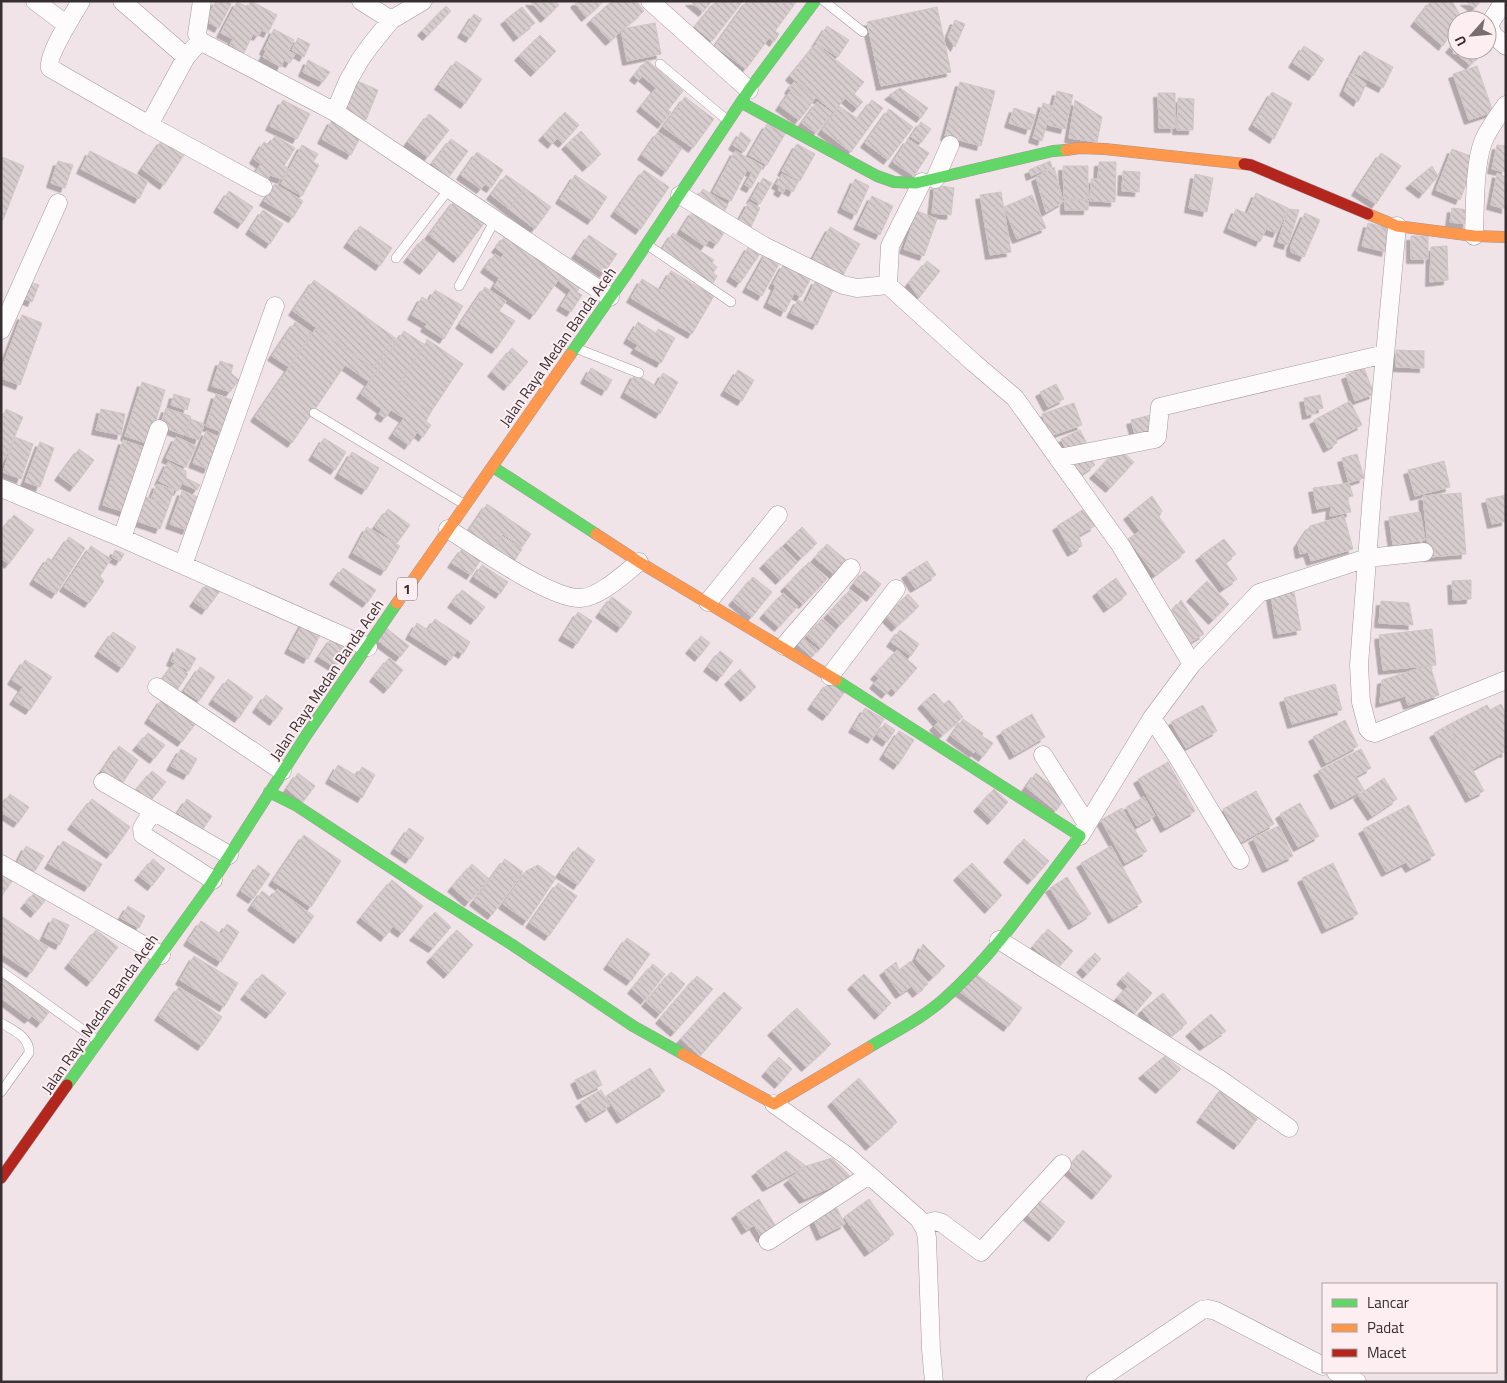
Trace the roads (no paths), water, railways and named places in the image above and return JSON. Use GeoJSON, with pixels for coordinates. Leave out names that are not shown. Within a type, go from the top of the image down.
{"type":"FeatureCollection","features":[{"type":"Feature","properties":{"kind":"main road","name":"Jalan Raya Medan Banda Aceh"},"geometry":{"type":"LineString","coordinates":[[1,1178],[213,880],[282,771],[465,504],[493,467],[575,348],[746,96],[815,1]]}},
{"type":"Feature","properties":{"kind":"main road"},"geometry":{"type":"LineString","coordinates":[[746,96],[843,159],[877,176],[900,183],[928,180],[1066,149],[1105,149],[1251,165],[1397,226],[1474,236],[1506,237]]}},
{"type":"Feature","properties":{"kind":"main road"},"geometry":{"type":"LineString","coordinates":[[270,792],[297,806],[398,871],[633,1026],[774,1104],[933,1008],[965,979],[999,940],[1083,830],[784,646],[639,562],[493,467]]}},
{"type":"Feature","properties":{"kind":"street"},"geometry":{"type":"LineString","coordinates":[[35,1],[67,25]]}},
{"type":"Feature","properties":{"kind":"street"},"geometry":{"type":"LineString","coordinates":[[81,1],[49,61],[50,68],[263,187]]}},
{"type":"Feature","properties":{"kind":"street"},"geometry":{"type":"LineString","coordinates":[[122,1],[186,57]]}},
{"type":"Feature","properties":{"kind":"street"},"geometry":{"type":"LineString","coordinates":[[202,1],[197,34],[200,40],[335,112],[610,297]]}},
{"type":"Feature","properties":{"kind":"street"},"geometry":{"type":"LineString","coordinates":[[361,1],[391,20]]}},
{"type":"Feature","properties":{"kind":"street"},"geometry":{"type":"LineString","coordinates":[[335,112],[360,60],[391,20],[423,1]]}},
{"type":"Feature","properties":{"kind":"street"},"geometry":{"type":"LineString","coordinates":[[650,1],[746,96]]}},
{"type":"Feature","properties":{"kind":"street"},"geometry":{"type":"LineString","coordinates":[[1504,1],[1489,24],[1493,35],[1506,46]]}},
{"type":"Feature","properties":{"kind":"street"},"geometry":{"type":"LineString","coordinates":[[149,125],[186,57],[200,40]]}},
{"type":"Feature","properties":{"kind":"street"},"geometry":{"type":"LineString","coordinates":[[1474,236],[1476,191],[1481,148],[1486,134],[1506,105]]}},
{"type":"Feature","properties":{"kind":"street"},"geometry":{"type":"LineString","coordinates":[[888,285],[890,246],[950,145]]}},
{"type":"Feature","properties":{"kind":"street"},"geometry":{"type":"LineString","coordinates":[[680,195],[764,246],[843,285],[857,288],[888,285],[974,363],[1010,392],[1121,546],[1192,664]]}},
{"type":"Feature","properties":{"kind":"street"},"geometry":{"type":"LineString","coordinates":[[1,330],[58,202]]}},
{"type":"Feature","properties":{"kind":"street"},"geometry":{"type":"LineString","coordinates":[[1397,226],[1359,665],[1361,702],[1368,729],[1375,733],[1506,680]]}},
{"type":"Feature","properties":{"kind":"street"},"geometry":{"type":"LineString","coordinates":[[183,565],[275,306]]}},
{"type":"Feature","properties":{"kind":"street"},"geometry":{"type":"LineString","coordinates":[[1059,458],[1155,439],[1157,437],[1160,407],[1385,354]]}},
{"type":"Feature","properties":{"kind":"street"},"geometry":{"type":"LineString","coordinates":[[122,538],[160,428]]}},
{"type":"Feature","properties":{"kind":"street"},"geometry":{"type":"LineString","coordinates":[[1,488],[122,538],[368,647]]}},
{"type":"Feature","properties":{"kind":"street"},"geometry":{"type":"LineString","coordinates":[[708,602],[778,515]]}},
{"type":"Feature","properties":{"kind":"street"},"geometry":{"type":"LineString","coordinates":[[448,529],[541,587],[572,598],[582,598],[594,594],[620,578],[639,562]]}},
{"type":"Feature","properties":{"kind":"street"},"geometry":{"type":"LineString","coordinates":[[1083,830],[1152,718],[1192,664],[1258,593],[1367,558],[1424,552]]}},
{"type":"Feature","properties":{"kind":"street"},"geometry":{"type":"LineString","coordinates":[[784,646],[851,568]]}},
{"type":"Feature","properties":{"kind":"street"},"geometry":{"type":"LineString","coordinates":[[830,676],[896,590]]}},
{"type":"Feature","properties":{"kind":"street"},"geometry":{"type":"LineString","coordinates":[[157,688],[282,771]]}},
{"type":"Feature","properties":{"kind":"street"},"geometry":{"type":"LineString","coordinates":[[1152,718],[1240,860]]}},
{"type":"Feature","properties":{"kind":"street"},"geometry":{"type":"LineString","coordinates":[[1043,755],[1083,830]]}},
{"type":"Feature","properties":{"kind":"street"},"geometry":{"type":"LineString","coordinates":[[102,782],[230,854]]}},
{"type":"Feature","properties":{"kind":"street"},"geometry":{"type":"LineString","coordinates":[[153,810],[142,828],[143,835],[213,880]]}},
{"type":"Feature","properties":{"kind":"street"},"geometry":{"type":"LineString","coordinates":[[1,864],[161,955]]}},
{"type":"Feature","properties":{"kind":"street"},"geometry":{"type":"LineString","coordinates":[[999,940],[1218,1078],[1289,1128]]}},
{"type":"Feature","properties":{"kind":"street"},"geometry":{"type":"LineString","coordinates":[[774,1104],[847,1156],[923,1224],[927,1238],[934,1382]]}},
{"type":"Feature","properties":{"kind":"street"},"geometry":{"type":"LineString","coordinates":[[923,1224],[935,1221],[942,1223],[981,1252],[1062,1164]]}},
{"type":"Feature","properties":{"kind":"street"},"geometry":{"type":"LineString","coordinates":[[768,1241],[869,1175]]}},
{"type":"Feature","properties":{"kind":"street"},"geometry":{"type":"LineString","coordinates":[[1095,1382],[1202,1310],[1208,1309],[1322,1366]]}},
{"type":"Feature","properties":{"kind":"street"},"geometry":{"type":"LineString","coordinates":[[1338,1373],[1357,1382]]}},
{"type":"Feature","properties":{"kind":"lane"},"geometry":{"type":"LineString","coordinates":[[824,1],[863,32]]}},
{"type":"Feature","properties":{"kind":"lane"},"geometry":{"type":"LineString","coordinates":[[660,64],[729,122]]}},
{"type":"Feature","properties":{"kind":"lane"},"geometry":{"type":"LineString","coordinates":[[396,258],[449,189]]}},
{"type":"Feature","properties":{"kind":"lane"},"geometry":{"type":"LineString","coordinates":[[459,286],[496,220]]}},
{"type":"Feature","properties":{"kind":"lane"},"geometry":{"type":"LineString","coordinates":[[646,244],[730,302]]}},
{"type":"Feature","properties":{"kind":"lane"},"geometry":{"type":"LineString","coordinates":[[575,348],[639,374]]}},
{"type":"Feature","properties":{"kind":"lane"},"geometry":{"type":"LineString","coordinates":[[314,413],[465,504]]}},
{"type":"Feature","properties":{"kind":"lane"},"geometry":{"type":"LineString","coordinates":[[1,971],[99,1042]]}},
{"type":"Feature","properties":{"kind":"lane"},"geometry":{"type":"LineString","coordinates":[[1,1023],[24,1038],[29,1053],[1,1092]]}}]}
